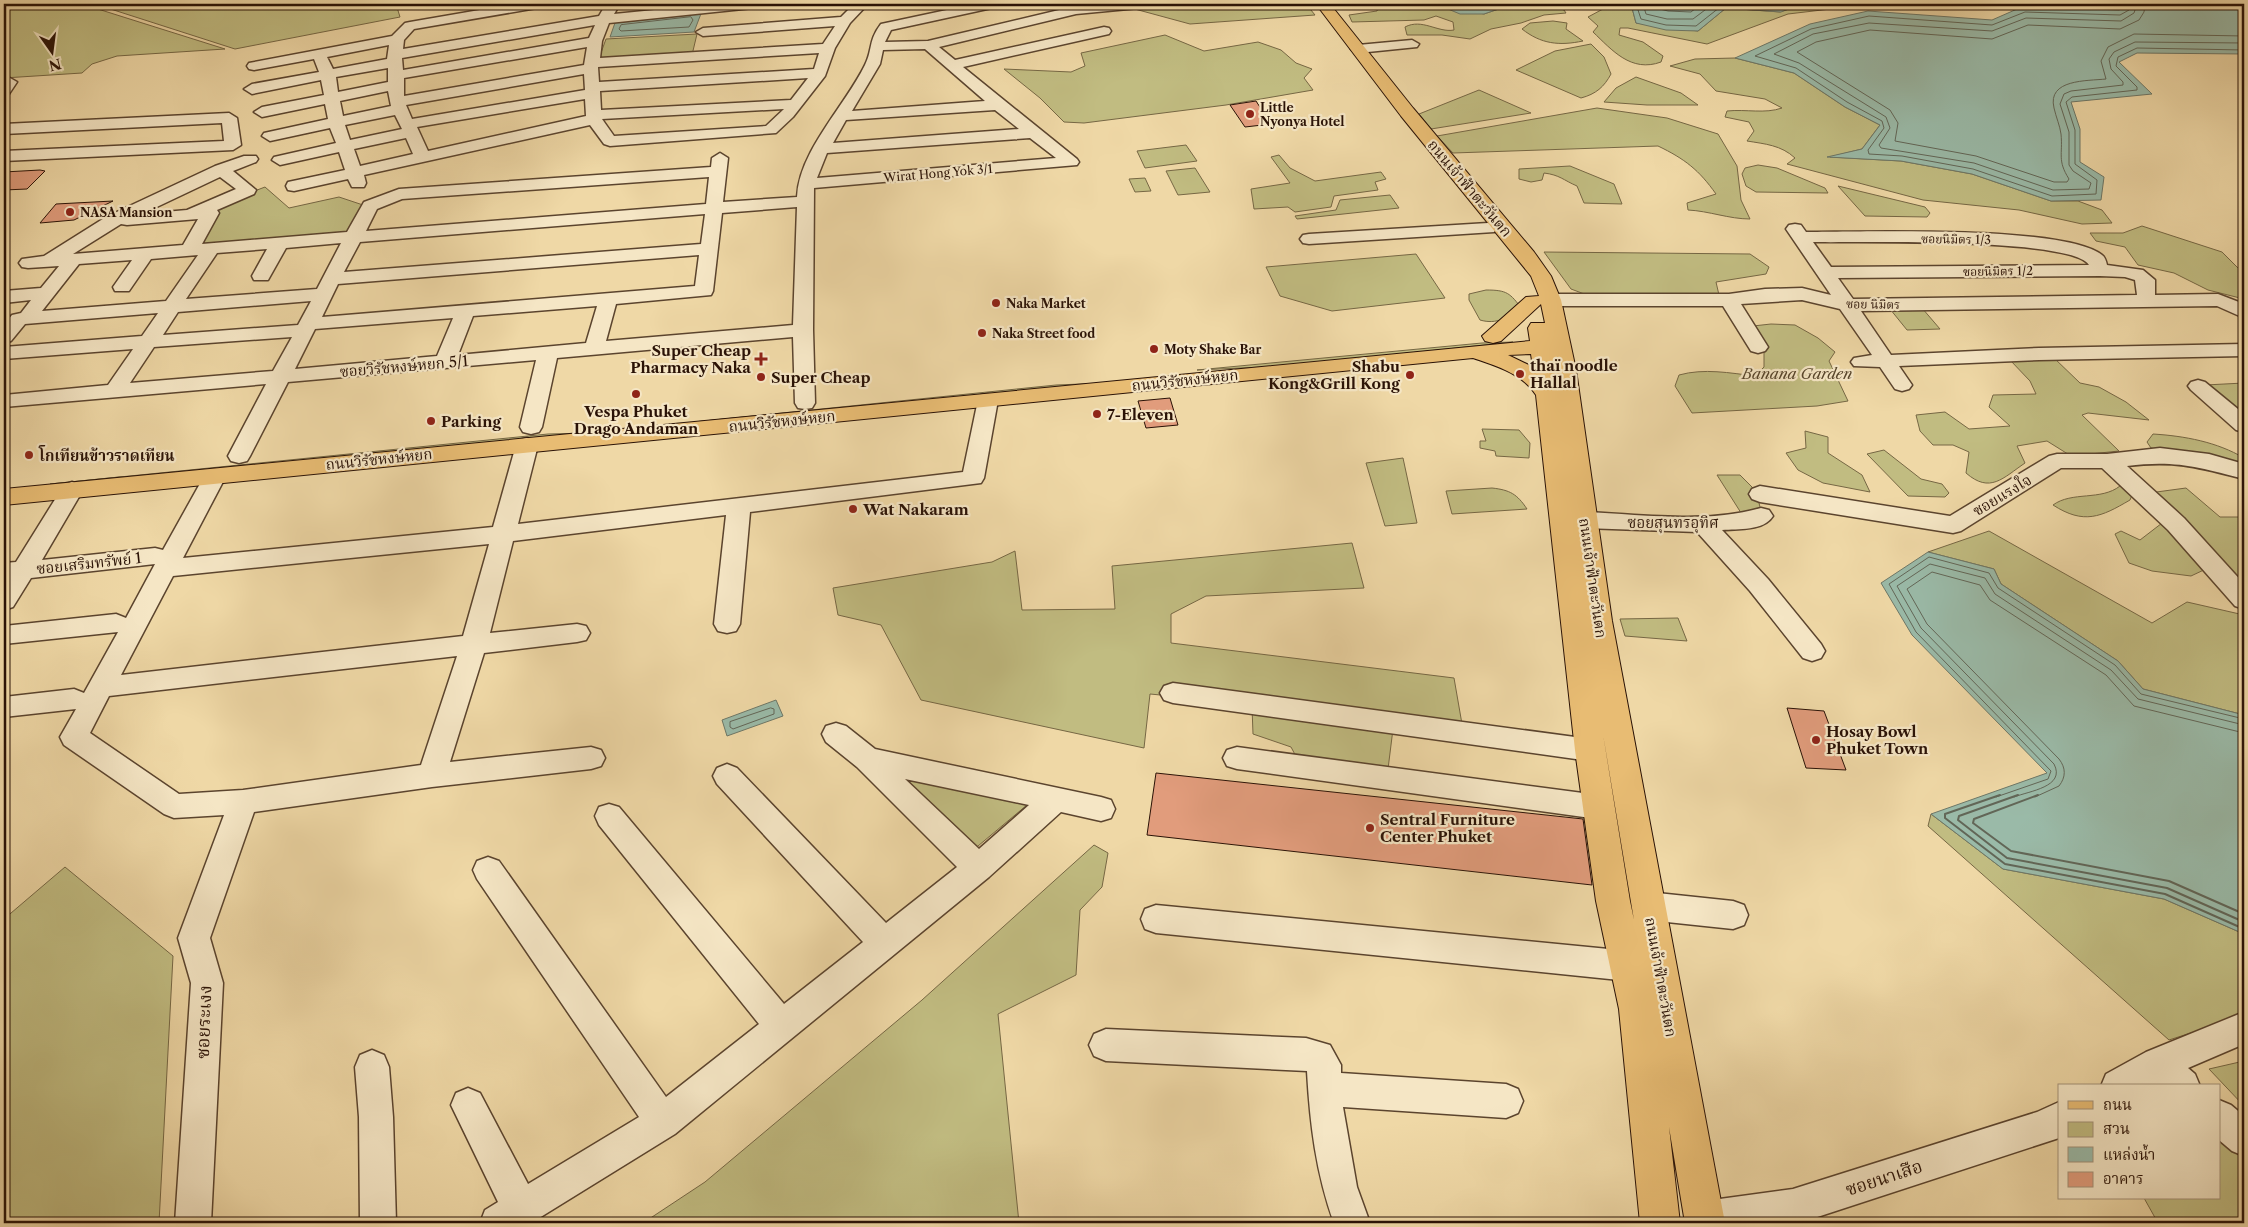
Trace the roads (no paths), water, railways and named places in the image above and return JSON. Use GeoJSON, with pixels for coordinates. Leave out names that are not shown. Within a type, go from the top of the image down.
{"type":"FeatureCollection","features":[{"type":"Feature","properties":{"kind":"main road","name":"ถนนเจ้าฟ้าตะวันตก"},"geometry":{"type":"LineString","coordinates":[[1312,4],[1359,68],[1488,228],[1542,300]]}},
{"type":"Feature","properties":{"kind":"main road","name":"ถนนเจ้าฟ้าตะวันตก"},"geometry":{"type":"LineString","coordinates":[[1323,4],[1527,256],[1541,276],[1542,300],[1584,520],[1598,621],[1705,1221]]}},
{"type":"Feature","properties":{"kind":"main road"},"geometry":{"type":"LineString","coordinates":[[1493,336],[1542,300]]}},
{"type":"Feature","properties":{"kind":"main road","name":"ถนนวิรัชหงษ์หยก"},"geometry":{"type":"LineString","coordinates":[[5,486],[239,456],[529,436],[988,400],[1174,373],[1493,336],[1549,339]]}},
{"type":"Feature","properties":{"kind":"main road","name":"ถนนเจ้าฟ้าตะวันตก"},"geometry":{"type":"LineString","coordinates":[[1549,339],[1547,395],[1590,750],[1613,901],[1637,1009],[1660,1223]]}},
{"type":"Feature","properties":{"kind":"main road","name":"ถนนวิรัชหงษ์หยก"},"geometry":{"type":"LineString","coordinates":[[680,423],[805,402],[1474,351],[1549,339]]}},
{"type":"Feature","properties":{"kind":"main road"},"geometry":{"type":"LineString","coordinates":[[1474,351],[1530,373],[1541,384],[1547,395]]}},
{"type":"Feature","properties":{"kind":"main road","name":"ถนนวิรัชหงษ์หยก"},"geometry":{"type":"LineString","coordinates":[[5,486],[72,490],[215,476],[529,436]]}},
{"type":"Feature","properties":{"kind":"street"},"geometry":{"type":"LineString","coordinates":[[4,8],[12,4]]}},
{"type":"Feature","properties":{"kind":"street"},"geometry":{"type":"LineString","coordinates":[[421,17],[511,4]]}},
{"type":"Feature","properties":{"kind":"street"},"geometry":{"type":"LineString","coordinates":[[254,66],[318,50],[397,39],[410,26],[538,4]]}},
{"type":"Feature","properties":{"kind":"street"},"geometry":{"type":"LineString","coordinates":[[613,4],[604,19],[595,42],[591,65],[594,117],[610,141],[770,130],[796,104],[820,72],[828,48],[845,21],[862,4]]}},
{"type":"Feature","properties":{"kind":"street"},"geometry":{"type":"LineString","coordinates":[[262,112],[332,98],[395,69],[604,19],[753,4]]}},
{"type":"Feature","properties":{"kind":"street"},"geometry":{"type":"LineString","coordinates":[[805,402],[803,330],[806,192],[821,149],[873,64],[879,36],[886,27],[992,4]]}},
{"type":"Feature","properties":{"kind":"street"},"geometry":{"type":"LineString","coordinates":[[876,46],[928,45],[1073,7],[1139,4]]}},
{"type":"Feature","properties":{"kind":"street"},"geometry":{"type":"LineString","coordinates":[[696,57],[712,7]]}},
{"type":"Feature","properties":{"kind":"street"},"geometry":{"type":"LineString","coordinates":[[953,65],[1104,31],[1073,7]]}},
{"type":"Feature","properties":{"kind":"street"},"geometry":{"type":"LineString","coordinates":[[874,14],[886,27]]}},
{"type":"Feature","properties":{"kind":"street"},"geometry":{"type":"LineString","coordinates":[[703,32],[845,21]]}},
{"type":"Feature","properties":{"kind":"street"},"geometry":{"type":"LineString","coordinates":[[397,39],[395,69],[398,105],[422,156]]}},
{"type":"Feature","properties":{"kind":"street"},"geometry":{"type":"LineString","coordinates":[[252,89],[328,75],[395,69],[595,42]]}},
{"type":"Feature","properties":{"kind":"street"},"geometry":{"type":"LineString","coordinates":[[1358,49],[1412,44]]}},
{"type":"Feature","properties":{"kind":"street"},"geometry":{"type":"LineString","coordinates":[[928,45],[998,105],[1035,133]]}},
{"type":"Feature","properties":{"kind":"street"},"geometry":{"type":"LineString","coordinates":[[270,136],[336,122],[398,105],[591,65],[828,48]]}},
{"type":"Feature","properties":{"kind":"street"},"geometry":{"type":"LineString","coordinates":[[318,50],[328,75],[336,122],[355,178]]}},
{"type":"Feature","properties":{"kind":"street"},"geometry":{"type":"LineString","coordinates":[[280,160],[409,128],[592,90],[820,72]]}},
{"type":"Feature","properties":{"kind":"street"},"geometry":{"type":"LineString","coordinates":[[294,186],[355,178],[422,156],[594,117],[796,104]]}},
{"type":"Feature","properties":{"kind":"street"},"geometry":{"type":"LineString","coordinates":[[842,116],[998,105]]}},
{"type":"Feature","properties":{"kind":"street"},"geometry":{"type":"LineString","coordinates":[[4,129],[229,118],[233,145],[4,156]]}},
{"type":"Feature","properties":{"kind":"street"},"geometry":{"type":"LineString","coordinates":[[821,149],[1035,133]]}},
{"type":"Feature","properties":{"kind":"street","name":"Wirat Hong Yok 3/1"},"geometry":{"type":"LineString","coordinates":[[28,263],[713,208],[806,192],[1071,162],[1035,133]]}},
{"type":"Feature","properties":{"kind":"street"},"geometry":{"type":"LineString","coordinates":[[49,261],[112,221],[221,170],[250,159]]}},
{"type":"Feature","properties":{"kind":"street"},"geometry":{"type":"LineString","coordinates":[[4,353],[148,342],[306,327],[465,312],[704,291],[707,249],[719,164],[399,194],[370,206],[352,238],[306,327],[279,377],[239,456]]}},
{"type":"Feature","properties":{"kind":"street"},"geometry":{"type":"LineString","coordinates":[[190,215],[248,190],[221,170]]}},
{"type":"Feature","properties":{"kind":"street"},"geometry":{"type":"LineString","coordinates":[[112,221],[210,214],[188,250]]}},
{"type":"Feature","properties":{"kind":"street"},"geometry":{"type":"LineString","coordinates":[[1309,239],[1488,228]]}},
{"type":"Feature","properties":{"kind":"street","name":"ซอยนิมิตร 1/3"},"geometry":{"type":"LineString","coordinates":[[1827,273],[1798,233],[2036,242],[2078,250],[2096,260],[2100,270]]}},
{"type":"Feature","properties":{"kind":"street"},"geometry":{"type":"LineString","coordinates":[[261,276],[280,243]]}},
{"type":"Feature","properties":{"kind":"street"},"geometry":{"type":"LineString","coordinates":[[114,392],[212,248]]}},
{"type":"Feature","properties":{"kind":"street"},"geometry":{"type":"LineString","coordinates":[[4,337],[19,319],[172,307],[327,286],[707,249]]}},
{"type":"Feature","properties":{"kind":"street"},"geometry":{"type":"LineString","coordinates":[[122,288],[146,254]]}},
{"type":"Feature","properties":{"kind":"street"},"geometry":{"type":"LineString","coordinates":[[27,318],[74,259]]}},
{"type":"Feature","properties":{"kind":"street","name":"ซอยนิมิตร 1/2"},"geometry":{"type":"LineString","coordinates":[[1827,273],[2100,270],[2136,273],[2146,280],[2146,301]]}},
{"type":"Feature","properties":{"kind":"street"},"geometry":{"type":"LineString","coordinates":[[1827,273],[1884,361],[1902,385]]}},
{"type":"Feature","properties":{"kind":"street"},"geometry":{"type":"LineString","coordinates":[[4,297],[47,293]]}},
{"type":"Feature","properties":{"kind":"street","name":"ซอย นิมิตร"},"geometry":{"type":"LineString","coordinates":[[1542,300],[1729,300],[1765,295],[1802,294],[1847,305],[2226,301],[2244,312]]}},
{"type":"Feature","properties":{"kind":"street"},"geometry":{"type":"LineString","coordinates":[[594,349],[608,299]]}},
{"type":"Feature","properties":{"kind":"street"},"geometry":{"type":"LineString","coordinates":[[1729,300],[1758,347]]}},
{"type":"Feature","properties":{"kind":"street"},"geometry":{"type":"LineString","coordinates":[[444,362],[465,312]]}},
{"type":"Feature","properties":{"kind":"street","name":"ซอยวิรัชหงษ์หยก 5/1"},"geometry":{"type":"LineString","coordinates":[[4,401],[803,330]]}},
{"type":"Feature","properties":{"kind":"street"},"geometry":{"type":"LineString","coordinates":[[1861,362],[2039,354],[2244,350]]}},
{"type":"Feature","properties":{"kind":"street"},"geometry":{"type":"LineString","coordinates":[[432,775],[474,644],[529,436],[548,353]]}},
{"type":"Feature","properties":{"kind":"street"},"geometry":{"type":"LineString","coordinates":[[2198,386],[2244,425]]}},
{"type":"Feature","properties":{"kind":"street","name":"ซอยเสริมทรัพย์ 1"},"geometry":{"type":"LineString","coordinates":[[13,571],[160,562],[504,534],[973,478],[988,400]]}},
{"type":"Feature","properties":{"kind":"street","name":"ซอยแรงใจ"},"geometry":{"type":"LineString","coordinates":[[1760,505],[1953,525],[2057,461],[2107,461],[2160,455],[2208,462],[2244,472]]}},
{"type":"Feature","properties":{"kind":"street"},"geometry":{"type":"LineString","coordinates":[[2107,461],[2176,524],[2244,600]]}},
{"type":"Feature","properties":{"kind":"street"},"geometry":{"type":"LineString","coordinates":[[215,476],[160,562],[101,686],[74,737],[174,806],[243,802],[432,775],[591,758]]}},
{"type":"Feature","properties":{"kind":"street"},"geometry":{"type":"LineString","coordinates":[[4,601],[13,571],[72,490]]}},
{"type":"Feature","properties":{"kind":"street"},"geometry":{"type":"LineString","coordinates":[[727,624],[739,505]]}},
{"type":"Feature","properties":{"kind":"street","name":"ซอยสุนทรอุทิศ"},"geometry":{"type":"LineString","coordinates":[[1584,520],[1702,524],[1754,519],[1760,505]]}},
{"type":"Feature","properties":{"kind":"street"},"geometry":{"type":"LineString","coordinates":[[1702,524],[1759,585],[1812,651]]}},
{"type":"Feature","properties":{"kind":"street"},"geometry":{"type":"LineString","coordinates":[[4,635],[116,624]]}},
{"type":"Feature","properties":{"kind":"street"},"geometry":{"type":"LineString","coordinates":[[101,686],[577,633]]}},
{"type":"Feature","properties":{"kind":"street"},"geometry":{"type":"LineString","coordinates":[[1173,693],[1590,750]]}},
{"type":"Feature","properties":{"kind":"street"},"geometry":{"type":"LineString","coordinates":[[4,707],[74,699]]}},
{"type":"Feature","properties":{"kind":"street"},"geometry":{"type":"LineString","coordinates":[[836,734],[867,759],[978,868]]}},
{"type":"Feature","properties":{"kind":"street"},"geometry":{"type":"LineString","coordinates":[[1237,758],[1598,807]]}},
{"type":"Feature","properties":{"kind":"street"},"geometry":{"type":"LineString","coordinates":[[867,759],[1101,809]]}},
{"type":"Feature","properties":{"kind":"street"},"geometry":{"type":"LineString","coordinates":[[727,776],[884,943]]}},
{"type":"Feature","properties":{"kind":"street"},"geometry":{"type":"LineString","coordinates":[[468,1105],[510,1216],[663,1122],[978,868],[1055,800]]}},
{"type":"Feature","properties":{"kind":"street","name":"ซอยระเงง"},"geometry":{"type":"LineString","coordinates":[[193,1223],[207,983],[194,938],[243,802]]}},
{"type":"Feature","properties":{"kind":"street"},"geometry":{"type":"LineString","coordinates":[[609,816],[782,1027]]}},
{"type":"Feature","properties":{"kind":"street"},"geometry":{"type":"LineString","coordinates":[[488,870],[663,1122]]}},
{"type":"Feature","properties":{"kind":"street"},"geometry":{"type":"LineString","coordinates":[[1648,906],[1733,916]]}},
{"type":"Feature","properties":{"kind":"street"},"geometry":{"type":"LineString","coordinates":[[1156,919],[1628,966]]}},
{"type":"Feature","properties":{"kind":"street"},"geometry":{"type":"LineString","coordinates":[[2122,1084],[2158,1064],[2244,1028]]}},
{"type":"Feature","properties":{"kind":"street"},"geometry":{"type":"LineString","coordinates":[[1106,1045],[1313,1055],[1322,1061],[1324,1064],[1324,1088],[1333,1158],[1339,1187],[1352,1223]]}},
{"type":"Feature","properties":{"kind":"street"},"geometry":{"type":"LineString","coordinates":[[2158,1064],[2181,1084]]}},
{"type":"Feature","properties":{"kind":"street"},"geometry":{"type":"LineString","coordinates":[[372,1067],[378,1223]]}},
{"type":"Feature","properties":{"kind":"street"},"geometry":{"type":"LineString","coordinates":[[1324,1088],[1506,1101]]}},
{"type":"Feature","properties":{"kind":"street"},"geometry":{"type":"LineString","coordinates":[[2220,1118],[2244,1139]]}},
{"type":"Feature","properties":{"kind":"street","name":"ซอยนาเสือ"},"geometry":{"type":"LineString","coordinates":[[1705,1221],[1793,1207],[2044,1128],[2058,1120]]}},
{"type":"Feature","properties":{"kind":"water"},"geometry":{"type":"Polygon","coordinates":[[[1436,4],[1513,4],[1484,14],[1460,14],[1436,4]]]}},
{"type":"Feature","properties":{"kind":"water"},"geometry":{"type":"Polygon","coordinates":[[[1631,4],[1802,4],[1781,12],[1726,8],[1698,31],[1666,30],[1636,23],[1631,4]]]}},
{"type":"Feature","properties":{"kind":"water"},"geometry":{"type":"Polygon","coordinates":[[[2130,4],[2220,4],[2244,6],[2244,54],[2137,53],[2119,62],[2152,94],[2071,102],[2080,129],[2080,162],[2104,177],[2101,200],[2051,201],[1972,174],[1901,161],[1827,157],[1862,149],[1880,125],[1845,107],[1794,73],[1735,58],[1810,24],[1868,11],[1992,20],[2024,6],[2119,10],[2130,4]]]}},
{"type":"Feature","properties":{"kind":"water"},"geometry":{"type":"Polygon","coordinates":[[[702,11],[694,32],[610,37],[616,20],[702,11]]]}},
{"type":"Feature","properties":{"kind":"water"},"geometry":{"type":"Polygon","coordinates":[[[1928,552],[1994,569],[2001,584],[2118,661],[2143,689],[2244,715],[2244,934],[2164,899],[2003,869],[1931,814],[2047,773],[1912,635],[1881,583],[1928,552]]]}},
{"type":"Feature","properties":{"kind":"water"},"geometry":{"type":"Polygon","coordinates":[[[776,700],[783,716],[727,736],[722,720],[776,700]]]}},
{"type":"Feature","properties":{"kind":"place","name":"Little Nyonya Hotel"},"geometry":{"type":"Point","coordinates":[1250,114]}},
{"type":"Feature","properties":{"kind":"place","name":"NASA Mansion"},"geometry":{"type":"Point","coordinates":[70,212]}},
{"type":"Feature","properties":{"kind":"place","name":"Naka Market"},"geometry":{"type":"Point","coordinates":[996,303]}},
{"type":"Feature","properties":{"kind":"place","name":"Naka Street food"},"geometry":{"type":"Point","coordinates":[982,333]}},
{"type":"Feature","properties":{"kind":"place","name":"Moty Shake Bar"},"geometry":{"type":"Point","coordinates":[1154,349]}},
{"type":"Feature","properties":{"kind":"place","name":"Super Cheap Pharmacy Naka"},"geometry":{"type":"Point","coordinates":[761,359]}},
{"type":"Feature","properties":{"kind":"place","name":"thaï noodle Hallal"},"geometry":{"type":"Point","coordinates":[1520,374]}},
{"type":"Feature","properties":{"kind":"place","name":"Shabu Kong&Grill Kong"},"geometry":{"type":"Point","coordinates":[1410,375]}},
{"type":"Feature","properties":{"kind":"place","name":"Super Cheap"},"geometry":{"type":"Point","coordinates":[761,377]}},
{"type":"Feature","properties":{"kind":"place","name":"Vespa Phuket Drago Andaman"},"geometry":{"type":"Point","coordinates":[636,394]}},
{"type":"Feature","properties":{"kind":"place","name":"7-Eleven"},"geometry":{"type":"Point","coordinates":[1097,414]}},
{"type":"Feature","properties":{"kind":"place","name":"Parking"},"geometry":{"type":"Point","coordinates":[431,421]}},
{"type":"Feature","properties":{"kind":"place","name":"โกเทียนข้าวราดเทียน"},"geometry":{"type":"Point","coordinates":[29,455]}},
{"type":"Feature","properties":{"kind":"place","name":"Wat Nakaram"},"geometry":{"type":"Point","coordinates":[853,509]}},
{"type":"Feature","properties":{"kind":"place","name":"Hosay Bowl Phuket Town"},"geometry":{"type":"Point","coordinates":[1816,740]}},
{"type":"Feature","properties":{"kind":"place","name":"Sentral Furniture Center Phuket"},"geometry":{"type":"Point","coordinates":[1370,828]}},
{"type":"Feature","properties":{"kind":"park label","name":"Banana Garden"},"geometry":{"type":"Point","coordinates":[1797,373]}}]}
